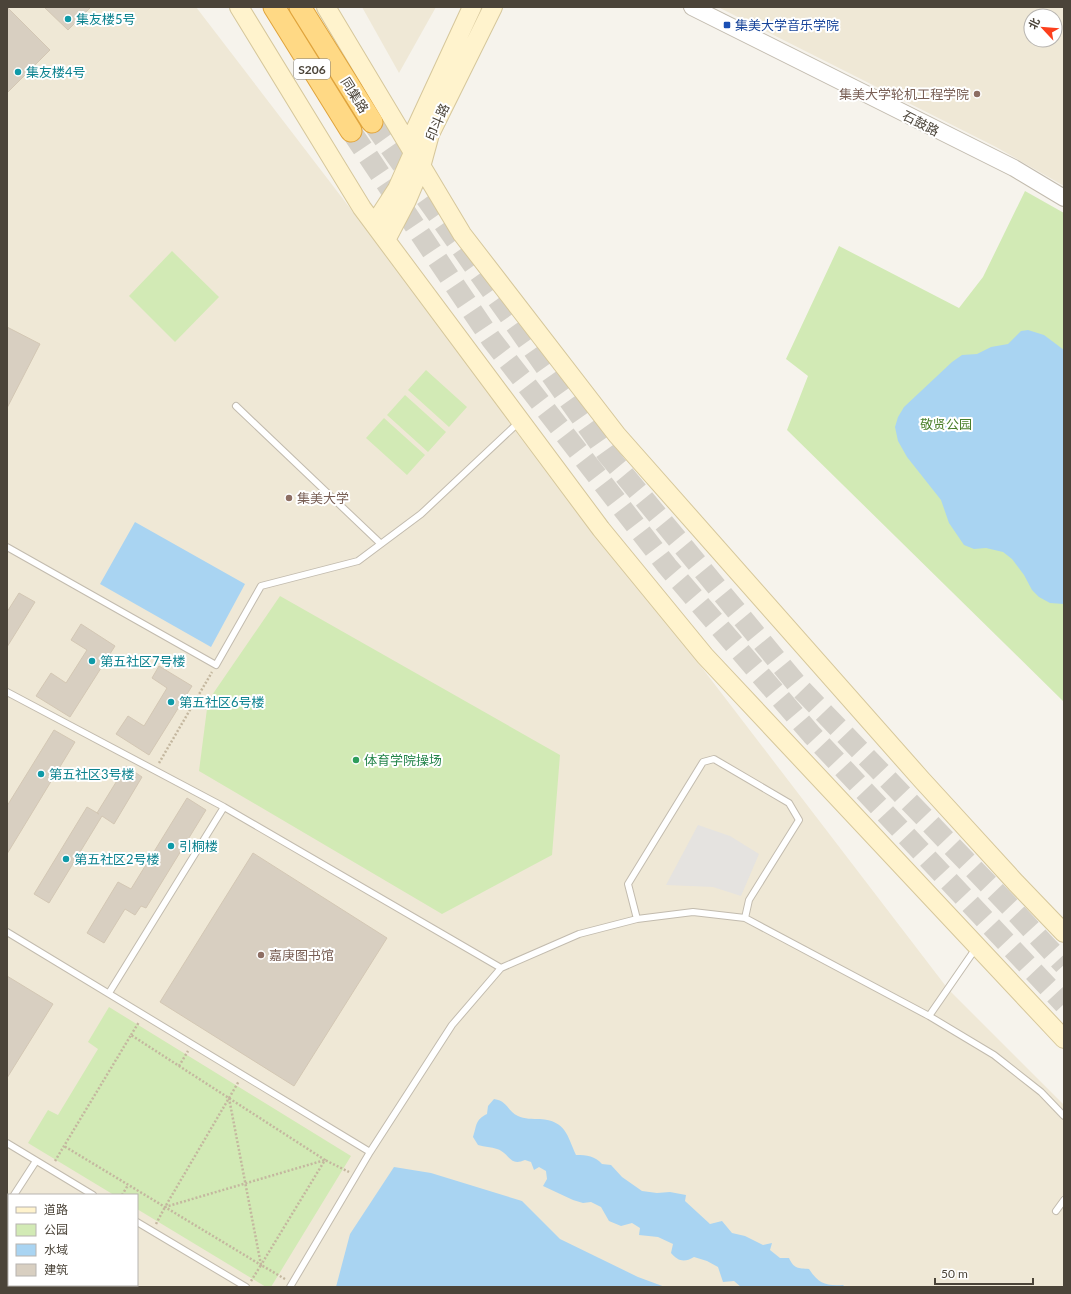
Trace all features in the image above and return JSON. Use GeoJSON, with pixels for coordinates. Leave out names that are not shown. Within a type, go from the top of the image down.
{"type":"FeatureCollection","features":[{"type":"Feature","properties":{"kind":"highway","name":"同集路"},"geometry":{"type":"LineString","coordinates":[[274,7],[350,131]]}},
{"type":"Feature","properties":{"kind":"highway","name":"同集路"},"geometry":{"type":"LineString","coordinates":[[300,7],[372,122]]}},
{"type":"Feature","properties":{"kind":"main road"},"geometry":{"type":"LineString","coordinates":[[239,7],[362,208],[601,529],[705,656],[1064,1039]]}},
{"type":"Feature","properties":{"kind":"main road"},"geometry":{"type":"LineString","coordinates":[[326,7],[462,234],[617,435],[916,773],[1016,883],[1064,932]]}},
{"type":"Feature","properties":{"kind":"main road","name":"印斗路"},"geometry":{"type":"LineString","coordinates":[[386,240],[406,200],[417,160],[416,128],[472,7]]}},
{"type":"Feature","properties":{"kind":"main road","name":"印斗路"},"geometry":{"type":"LineString","coordinates":[[375,224],[417,160],[493,7]]}},
{"type":"Feature","properties":{"kind":"street","name":"石鼓路"},"geometry":{"type":"LineString","coordinates":[[692,7],[1014,168],[1064,198]]}},
{"type":"Feature","properties":{"kind":"lane"},"geometry":{"type":"LineString","coordinates":[[236,406],[381,544]]}},
{"type":"Feature","properties":{"kind":"lane"},"geometry":{"type":"LineString","coordinates":[[7,547],[216,665],[261,586],[358,561],[421,514],[520,421]]}},
{"type":"Feature","properties":{"kind":"lane"},"geometry":{"type":"LineString","coordinates":[[7,692],[224,807],[501,968]]}},
{"type":"Feature","properties":{"kind":"lane"},"geometry":{"type":"LineString","coordinates":[[637,919],[628,884],[703,762],[714,759],[789,803],[799,820],[750,900],[745,918]]}},
{"type":"Feature","properties":{"kind":"lane"},"geometry":{"type":"LineString","coordinates":[[109,993],[224,807]]}},
{"type":"Feature","properties":{"kind":"lane"},"geometry":{"type":"LineString","coordinates":[[291,1285],[370,1152],[452,1025],[501,968],[579,934],[637,919],[693,912],[745,918],[929,1016],[994,1055],[1041,1092],[1064,1116]]}},
{"type":"Feature","properties":{"kind":"lane"},"geometry":{"type":"LineString","coordinates":[[7,932],[370,1152]]}},
{"type":"Feature","properties":{"kind":"lane"},"geometry":{"type":"LineString","coordinates":[[929,1016],[977,947]]}},
{"type":"Feature","properties":{"kind":"lane"},"geometry":{"type":"LineString","coordinates":[[7,1143],[91,1194]]}},
{"type":"Feature","properties":{"kind":"lane"},"geometry":{"type":"LineString","coordinates":[[15,1194],[36,1160]]}},
{"type":"Feature","properties":{"kind":"lane"},"geometry":{"type":"LineString","coordinates":[[1056,1211],[1064,1200]]}},
{"type":"Feature","properties":{"kind":"lane"},"geometry":{"type":"LineString","coordinates":[[138,1223],[246,1287]]}},
{"type":"Feature","properties":{"kind":"path"},"geometry":{"type":"LineString","coordinates":[[155,770],[208,679]]}},
{"type":"Feature","properties":{"kind":"path"},"geometry":{"type":"LineString","coordinates":[[50,1169],[144,1015]]}},
{"type":"Feature","properties":{"kind":"path"},"geometry":{"type":"LineString","coordinates":[[131,1035],[324,1160],[357,1175]]}},
{"type":"Feature","properties":{"kind":"path"},"geometry":{"type":"LineString","coordinates":[[179,1066],[192,1044]]}},
{"type":"Feature","properties":{"kind":"path"},"geometry":{"type":"LineString","coordinates":[[152,1231],[243,1075]]}},
{"type":"Feature","properties":{"kind":"path"},"geometry":{"type":"LineString","coordinates":[[229,1098],[261,1265]]}},
{"type":"Feature","properties":{"kind":"path"},"geometry":{"type":"LineString","coordinates":[[64,1146],[261,1265],[291,1285]]}},
{"type":"Feature","properties":{"kind":"path"},"geometry":{"type":"LineString","coordinates":[[165,1207],[324,1160]]}},
{"type":"Feature","properties":{"kind":"path"},"geometry":{"type":"LineString","coordinates":[[246,1287],[261,1265],[324,1160]]}},
{"type":"Feature","properties":{"kind":"path"},"geometry":{"type":"LineString","coordinates":[[123,1194],[128,1184]]}},
{"type":"Feature","properties":{"kind":"shaded area","name":"集美大学"},"geometry":{"type":"Polygon","coordinates":[[[7,7],[196,7],[948,989],[1064,1105],[1064,1287],[7,1287],[7,7]]]}},
{"type":"Feature","properties":{"kind":"shaded area"},"geometry":{"type":"Polygon","coordinates":[[[362,7],[436,7],[399,73],[362,7]]]}},
{"type":"Feature","properties":{"kind":"shaded area","name":"集美大学轮机工程学院"},"geometry":{"type":"Polygon","coordinates":[[[718,7],[1064,7],[1064,186],[996,147],[718,7]]]}},
{"type":"Feature","properties":{"kind":"shaded area"},"geometry":{"type":"Polygon","coordinates":[[[698,825],[730,836],[759,854],[741,896],[713,887],[666,885],[698,825]]]}},
{"type":"Feature","properties":{"kind":"green space","name":"敬贤公园"},"geometry":{"type":"Polygon","coordinates":[[[1025,191],[1064,213],[1064,702],[787,430],[808,376],[786,359],[839,246],[959,308],[983,277],[1025,191]]]}},
{"type":"Feature","properties":{"kind":"green space"},"geometry":{"type":"Polygon","coordinates":[[[172,251],[219,297],[175,342],[129,296],[172,251]]]}},
{"type":"Feature","properties":{"kind":"green space"},"geometry":{"type":"Polygon","coordinates":[[[426,370],[467,407],[449,427],[408,390],[426,370]]]}},
{"type":"Feature","properties":{"kind":"green space"},"geometry":{"type":"Polygon","coordinates":[[[405,395],[446,432],[428,452],[387,415],[405,395]]]}},
{"type":"Feature","properties":{"kind":"green space"},"geometry":{"type":"Polygon","coordinates":[[[384,418],[425,455],[407,475],[366,438],[384,418]]]}},
{"type":"Feature","properties":{"kind":"green space"},"geometry":{"type":"Polygon","coordinates":[[[280,596],[560,755],[552,855],[442,914],[199,771],[208,701],[280,596]]]}},
{"type":"Feature","properties":{"kind":"green space"},"geometry":{"type":"Polygon","coordinates":[[[109,1007],[351,1156],[271,1287],[266,1287],[138,1210],[138,1194],[112,1194],[28,1143],[48,1110],[58,1115],[98,1049],[88,1042],[109,1007]]]}},
{"type":"Feature","properties":{"kind":"water"},"geometry":{"type":"Polygon","coordinates":[[[1028,330],[1044,335],[1064,350],[1064,604],[1050,603],[1039,597],[1032,590],[1024,575],[1012,559],[1003,552],[986,548],[974,549],[964,545],[949,523],[941,500],[907,457],[898,441],[895,427],[898,417],[904,407],[952,362],[962,355],[977,354],[991,347],[1008,344],[1021,331],[1028,330]]]}},
{"type":"Feature","properties":{"kind":"water"},"geometry":{"type":"Polygon","coordinates":[[[135,522],[245,584],[211,647],[100,584],[135,522]]]}},
{"type":"Feature","properties":{"kind":"water"},"geometry":{"type":"Polygon","coordinates":[[[494,1099],[505,1104],[514,1114],[520,1117],[549,1120],[560,1126],[568,1135],[576,1155],[590,1156],[597,1159],[602,1164],[611,1165],[622,1177],[642,1191],[657,1193],[670,1192],[686,1195],[685,1201],[710,1224],[722,1221],[732,1233],[745,1236],[763,1245],[772,1243],[770,1250],[780,1258],[789,1258],[795,1266],[809,1269],[816,1278],[823,1283],[843,1285],[845,1287],[741,1287],[734,1281],[723,1282],[718,1267],[707,1261],[694,1257],[687,1260],[676,1258],[671,1253],[673,1244],[658,1237],[639,1235],[640,1228],[632,1223],[621,1226],[609,1221],[601,1207],[591,1202],[583,1203],[573,1200],[543,1186],[547,1179],[546,1171],[539,1167],[534,1170],[531,1162],[525,1160],[516,1162],[510,1159],[505,1153],[497,1149],[478,1145],[473,1137],[476,1126],[480,1118],[487,1114],[488,1106],[494,1099]]]}},
{"type":"Feature","properties":{"kind":"water"},"geometry":{"type":"Polygon","coordinates":[[[394,1167],[431,1173],[522,1201],[560,1239],[638,1277],[665,1287],[336,1287],[350,1234],[394,1167]]]}},
{"type":"Feature","properties":{"kind":"building","name":"集友楼4号"},"geometry":{"type":"Polygon","coordinates":[[[7,7],[50,50],[7,93],[7,7]]]}},
{"type":"Feature","properties":{"kind":"building","name":"集友楼5号"},"geometry":{"type":"Polygon","coordinates":[[[44,7],[91,7],[68,30],[44,7]]]}},
{"type":"Feature","properties":{"kind":"building"},"geometry":{"type":"Polygon","coordinates":[[[7,327],[40,344],[7,408],[7,327]]]}},
{"type":"Feature","properties":{"kind":"building"},"geometry":{"type":"Polygon","coordinates":[[[19,593],[35,602],[7,647],[7,612],[19,593]]]}},
{"type":"Feature","properties":{"kind":"building","name":"第五社区7号楼"},"geometry":{"type":"Polygon","coordinates":[[[81,624],[115,646],[70,717],[36,696],[51,673],[66,683],[87,650],[71,640],[81,624]]]}},
{"type":"Feature","properties":{"kind":"building","name":"第五社区6号楼"},"geometry":{"type":"Polygon","coordinates":[[[159,666],[192,686],[149,755],[116,734],[128,716],[144,726],[167,688],[152,678],[159,666]]]}},
{"type":"Feature","properties":{"kind":"building","name":"第五社区3号楼"},"geometry":{"type":"Polygon","coordinates":[[[54,730],[75,742],[7,854],[7,806],[54,730]]]}},
{"type":"Feature","properties":{"kind":"building","name":"第五社区2号楼"},"geometry":{"type":"Polygon","coordinates":[[[126,766],[142,777],[114,824],[102,816],[49,903],[34,894],[87,807],[97,813],[126,766]]]}},
{"type":"Feature","properties":{"kind":"building","name":"引桐楼"},"geometry":{"type":"Polygon","coordinates":[[[187,798],[206,810],[146,908],[141,906],[135,915],[125,909],[104,943],[87,933],[118,882],[131,889],[187,798]]]}},
{"type":"Feature","properties":{"kind":"building"},"geometry":{"type":"Polygon","coordinates":[[[253,853],[387,938],[294,1086],[160,1002],[253,853]]]}},
{"type":"Feature","properties":{"kind":"building"},"geometry":{"type":"Polygon","coordinates":[[[7,976],[53,1004],[7,1078],[7,976]]]}},
{"type":"Feature","properties":{"kind":"tunnel"},"geometry":{"type":"LineString","coordinates":[[372,122],[607,454],[800,688],[1064,965]]}},
{"type":"Feature","properties":{"kind":"tunnel"},"geometry":{"type":"LineString","coordinates":[[351,131],[491,339],[667,566],[812,735],[1064,1004]]}},
{"type":"Feature","properties":{"kind":"place","name":"集友楼5号"},"geometry":{"type":"Point","coordinates":[68,19]}},
{"type":"Feature","properties":{"kind":"place","name":"集美大学音乐学院"},"geometry":{"type":"Point","coordinates":[727,25]}},
{"type":"Feature","properties":{"kind":"place","name":"集友楼4号"},"geometry":{"type":"Point","coordinates":[18,72]}},
{"type":"Feature","properties":{"kind":"place","name":"集美大学轮机工程学院"},"geometry":{"type":"Point","coordinates":[977,94]}},
{"type":"Feature","properties":{"kind":"place","name":"集美大学"},"geometry":{"type":"Point","coordinates":[289,498]}},
{"type":"Feature","properties":{"kind":"place","name":"第五社区7号楼"},"geometry":{"type":"Point","coordinates":[92,661]}},
{"type":"Feature","properties":{"kind":"place","name":"第五社区6号楼"},"geometry":{"type":"Point","coordinates":[171,702]}},
{"type":"Feature","properties":{"kind":"place","name":"体育学院操场"},"geometry":{"type":"Point","coordinates":[356,760]}},
{"type":"Feature","properties":{"kind":"place","name":"第五社区3号楼"},"geometry":{"type":"Point","coordinates":[41,774]}},
{"type":"Feature","properties":{"kind":"place","name":"引桐楼"},"geometry":{"type":"Point","coordinates":[171,846]}},
{"type":"Feature","properties":{"kind":"place","name":"第五社区2号楼"},"geometry":{"type":"Point","coordinates":[66,859]}},
{"type":"Feature","properties":{"kind":"place","name":"嘉庚图书馆"},"geometry":{"type":"Point","coordinates":[261,955]}}]}
